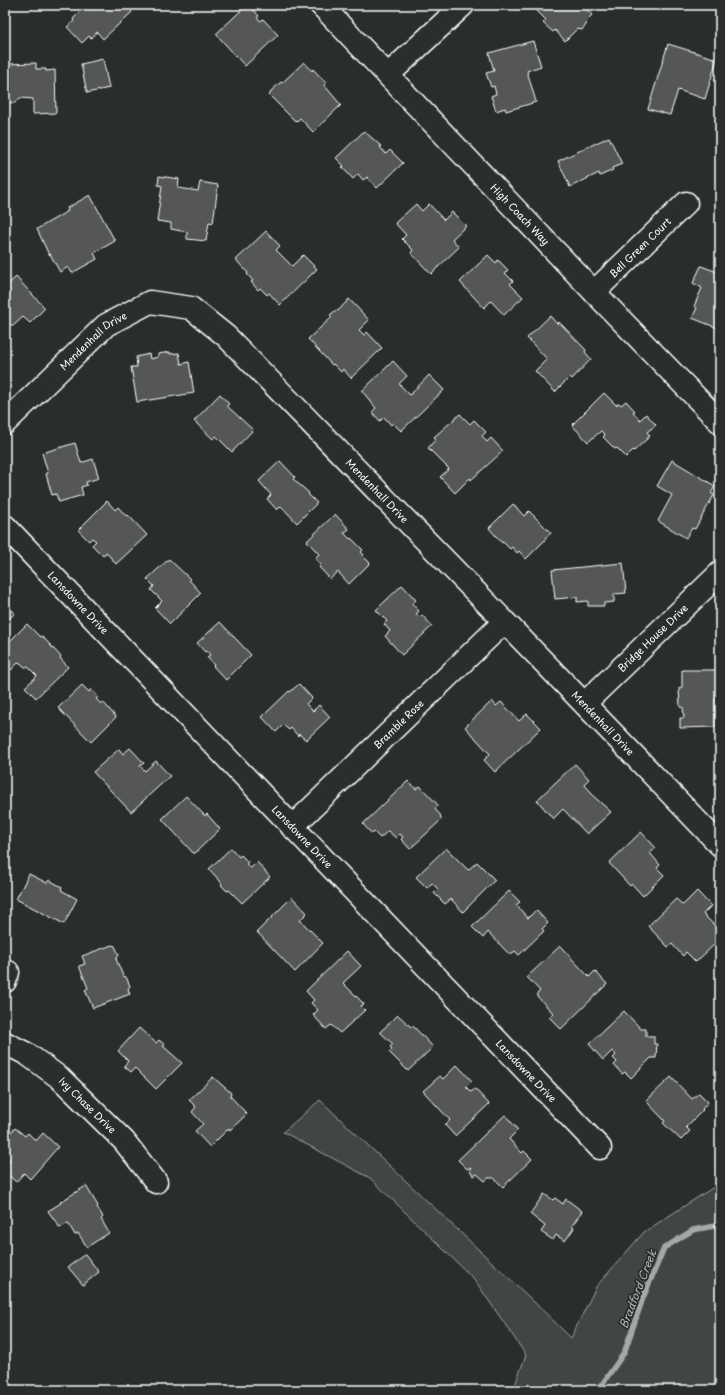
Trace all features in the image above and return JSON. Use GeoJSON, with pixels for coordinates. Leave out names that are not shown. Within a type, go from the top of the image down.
{"type":"FeatureCollection","features":[{"type":"Feature","properties":{"kind":"street","name":"High Coach Way"},"geometry":{"type":"LineString","coordinates":[[321,5],[720,422]]}},
{"type":"Feature","properties":{"kind":"street"},"geometry":{"type":"LineString","coordinates":[[388,75],[463,5]]}},
{"type":"Feature","properties":{"kind":"street","name":"Bell Green Court"},"geometry":{"type":"LineString","coordinates":[[594,292],[686,203]]}},
{"type":"Feature","properties":{"kind":"street","name":"Mendenhall Drive"},"geometry":{"type":"LineString","coordinates":[[5,422],[106,325],[150,302],[191,308],[226,336],[504,622],[585,703],[720,845]]}},
{"type":"Feature","properties":{"kind":"street","name":"Lansdowne Drive"},"geometry":{"type":"LineString","coordinates":[[5,526],[600,1148]]}},
{"type":"Feature","properties":{"kind":"street","name":"Bridge House Drive"},"geometry":{"type":"LineString","coordinates":[[585,703],[720,573]]}},
{"type":"Feature","properties":{"kind":"street","name":"Bramble Rose"},"geometry":{"type":"LineString","coordinates":[[292,827],[504,622]]}},
{"type":"Feature","properties":{"kind":"street","name":"Ivy Chase Drive"},"geometry":{"type":"LineString","coordinates":[[5,1043],[28,1054],[60,1078],[124,1141],[156,1182]]}},
{"type":"Feature","properties":{"kind":"shaded area"},"geometry":{"type":"Polygon","coordinates":[[[320,1100],[571,1338],[596,1287],[644,1232],[720,1183],[720,1390],[513,1390],[526,1355],[474,1279],[370,1178],[283,1132],[320,1100]]]}},
{"type":"Feature","properties":{"kind":"building"},"geometry":{"type":"Polygon","coordinates":[[[84,5],[126,5],[132,12],[103,39],[97,32],[91,38],[89,36],[82,43],[67,27],[74,21],[73,19],[83,9],[81,7],[84,5]]]}},
{"type":"Feature","properties":{"kind":"building"},"geometry":{"type":"Polygon","coordinates":[[[247,5],[249,5],[259,16],[257,18],[261,21],[263,19],[278,35],[245,66],[216,34],[247,5]]]}},
{"type":"Feature","properties":{"kind":"building"},"geometry":{"type":"Polygon","coordinates":[[[543,5],[583,5],[592,15],[587,20],[586,25],[582,30],[577,29],[565,41],[555,30],[553,32],[543,23],[546,20],[537,11],[543,5]]]}},
{"type":"Feature","properties":{"kind":"building"},"geometry":{"type":"Polygon","coordinates":[[[533,41],[541,66],[527,71],[536,102],[506,111],[505,108],[496,111],[491,96],[496,94],[494,86],[491,87],[486,73],[494,71],[489,53],[533,41]]]}},
{"type":"Feature","properties":{"kind":"building"},"geometry":{"type":"Polygon","coordinates":[[[668,44],[717,59],[705,99],[678,90],[670,115],[648,109],[668,44]]]}},
{"type":"Feature","properties":{"kind":"building"},"geometry":{"type":"Polygon","coordinates":[[[103,59],[109,88],[87,93],[81,64],[103,59]]]}},
{"type":"Feature","properties":{"kind":"building"},"geometry":{"type":"Polygon","coordinates":[[[304,62],[326,83],[324,85],[341,105],[313,132],[300,118],[296,122],[269,95],[271,93],[270,92],[304,62]]]}},
{"type":"Feature","properties":{"kind":"building"},"geometry":{"type":"Polygon","coordinates":[[[36,63],[36,69],[46,69],[46,71],[55,70],[56,113],[33,114],[33,99],[20,98],[15,103],[10,103],[5,99],[5,69],[7,69],[7,64],[36,63]]]}},
{"type":"Feature","properties":{"kind":"building"},"geometry":{"type":"Polygon","coordinates":[[[364,131],[381,146],[380,147],[386,154],[390,150],[403,163],[377,188],[367,177],[363,180],[358,174],[353,179],[336,158],[364,131]]]}},
{"type":"Feature","properties":{"kind":"building"},"geometry":{"type":"Polygon","coordinates":[[[609,137],[622,164],[612,168],[613,170],[600,176],[599,173],[570,187],[558,161],[609,137]]]}},
{"type":"Feature","properties":{"kind":"building"},"geometry":{"type":"Polygon","coordinates":[[[159,176],[179,179],[178,188],[198,191],[200,182],[218,185],[213,223],[209,222],[206,241],[187,239],[187,232],[171,229],[171,223],[157,221],[162,186],[158,185],[159,176]]]}},
{"type":"Feature","properties":{"kind":"building"},"geometry":{"type":"Polygon","coordinates":[[[90,195],[115,241],[94,253],[97,259],[72,273],[68,267],[60,272],[50,254],[49,255],[37,229],[68,211],[67,208],[90,195]]]}},
{"type":"Feature","properties":{"kind":"building"},"geometry":{"type":"Polygon","coordinates":[[[416,204],[422,211],[429,204],[444,220],[452,212],[466,226],[452,239],[459,247],[431,274],[411,253],[413,250],[402,239],[406,235],[395,223],[416,204]]]}},
{"type":"Feature","properties":{"kind":"building"},"geometry":{"type":"Polygon","coordinates":[[[266,231],[280,246],[276,250],[292,266],[303,255],[317,269],[280,305],[269,293],[267,295],[260,288],[258,290],[251,282],[253,281],[247,274],[248,273],[236,260],[266,231]]]}},
{"type":"Feature","properties":{"kind":"building"},"geometry":{"type":"Polygon","coordinates":[[[488,255],[496,263],[498,260],[508,270],[505,273],[513,281],[510,284],[523,297],[504,315],[491,301],[484,308],[460,282],[488,255]]]}},
{"type":"Feature","properties":{"kind":"building"},"geometry":{"type":"Polygon","coordinates":[[[701,266],[720,273],[720,329],[692,318],[697,308],[694,306],[702,288],[693,283],[701,266]]]}},
{"type":"Feature","properties":{"kind":"building"},"geometry":{"type":"Polygon","coordinates":[[[16,277],[45,308],[30,323],[23,317],[13,326],[10,324],[5,329],[5,287],[16,277]]]}},
{"type":"Feature","properties":{"kind":"building"},"geometry":{"type":"Polygon","coordinates":[[[349,299],[369,320],[359,330],[364,335],[367,332],[382,348],[351,378],[343,369],[341,372],[333,364],[332,365],[308,339],[332,317],[330,315],[336,310],[338,311],[349,299]]]}},
{"type":"Feature","properties":{"kind":"building"},"geometry":{"type":"Polygon","coordinates":[[[550,316],[557,324],[559,322],[586,350],[585,352],[591,359],[572,379],[570,377],[555,392],[535,371],[547,359],[527,338],[550,316]]]}},
{"type":"Feature","properties":{"kind":"building"},"geometry":{"type":"Polygon","coordinates":[[[170,352],[170,354],[179,353],[181,364],[189,362],[194,393],[137,402],[131,367],[137,367],[136,357],[149,354],[150,359],[158,357],[158,354],[170,352]]]}},
{"type":"Feature","properties":{"kind":"building"},"geometry":{"type":"Polygon","coordinates":[[[393,361],[407,376],[399,384],[410,395],[429,375],[444,390],[401,431],[393,423],[391,425],[384,417],[380,421],[372,412],[376,408],[362,391],[393,361]]]}},
{"type":"Feature","properties":{"kind":"building"},"geometry":{"type":"Polygon","coordinates":[[[604,393],[616,405],[619,403],[621,405],[626,401],[635,411],[633,412],[640,420],[646,414],[656,425],[647,432],[650,436],[626,457],[603,437],[605,435],[601,431],[588,442],[572,425],[604,393]]]}},
{"type":"Feature","properties":{"kind":"building"},"geometry":{"type":"Polygon","coordinates":[[[220,394],[229,404],[227,406],[253,430],[232,452],[216,436],[213,439],[194,421],[220,394]]]}},
{"type":"Feature","properties":{"kind":"building"},"geometry":{"type":"Polygon","coordinates":[[[460,414],[470,424],[474,420],[486,432],[482,436],[487,442],[491,438],[503,451],[471,480],[470,478],[455,493],[440,477],[449,469],[428,448],[436,439],[434,437],[460,414]]]}},
{"type":"Feature","properties":{"kind":"building"},"geometry":{"type":"Polygon","coordinates":[[[75,443],[81,463],[93,459],[99,478],[86,482],[87,485],[81,487],[83,495],[59,502],[56,494],[52,495],[46,474],[48,473],[42,453],[75,443]]]}},
{"type":"Feature","properties":{"kind":"building"},"geometry":{"type":"Polygon","coordinates":[[[672,460],[715,486],[711,493],[714,495],[695,529],[692,528],[686,538],[658,521],[672,495],[657,486],[672,460]]]}},
{"type":"Feature","properties":{"kind":"building"},"geometry":{"type":"Polygon","coordinates":[[[280,461],[295,477],[293,479],[309,493],[308,494],[317,503],[297,523],[281,506],[277,510],[267,499],[271,495],[259,481],[280,461]]]}},
{"type":"Feature","properties":{"kind":"building"},"geometry":{"type":"Polygon","coordinates":[[[107,501],[115,510],[118,507],[126,516],[128,515],[147,535],[116,564],[106,552],[103,556],[92,545],[96,541],[92,538],[89,541],[78,530],[107,501]]]}},
{"type":"Feature","properties":{"kind":"building"},"geometry":{"type":"Polygon","coordinates":[[[513,504],[524,516],[529,511],[551,533],[526,559],[519,551],[517,553],[512,547],[510,549],[503,542],[502,543],[489,528],[513,504]]]}},
{"type":"Feature","properties":{"kind":"building"},"geometry":{"type":"Polygon","coordinates":[[[335,514],[349,529],[344,533],[363,550],[361,552],[364,555],[363,556],[370,563],[349,584],[338,572],[330,579],[319,567],[321,565],[315,558],[319,554],[307,541],[335,514]]]}},
{"type":"Feature","properties":{"kind":"building"},"geometry":{"type":"Polygon","coordinates":[[[169,559],[190,579],[189,580],[201,593],[170,624],[155,608],[162,601],[151,590],[154,586],[147,579],[169,559]]]}},
{"type":"Feature","properties":{"kind":"building"},"geometry":{"type":"Polygon","coordinates":[[[623,563],[626,593],[614,594],[614,602],[604,603],[604,606],[588,606],[588,601],[577,602],[577,597],[555,599],[552,570],[623,563]]]}},
{"type":"Feature","properties":{"kind":"building"},"geometry":{"type":"Polygon","coordinates":[[[402,585],[416,600],[412,604],[419,611],[416,614],[420,617],[422,615],[432,626],[402,655],[385,636],[390,631],[384,624],[387,621],[376,610],[402,585]]]}},
{"type":"Feature","properties":{"kind":"building"},"geometry":{"type":"Polygon","coordinates":[[[5,603],[15,613],[5,623],[5,603]]]}},
{"type":"Feature","properties":{"kind":"building"},"geometry":{"type":"Polygon","coordinates":[[[220,622],[251,655],[226,680],[207,657],[210,655],[207,651],[205,652],[197,643],[220,622]]]}},
{"type":"Feature","properties":{"kind":"building"},"geometry":{"type":"Polygon","coordinates":[[[27,624],[40,637],[42,636],[68,667],[36,698],[25,687],[37,676],[28,667],[25,667],[19,662],[11,670],[5,664],[5,646],[27,624]]]}},
{"type":"Feature","properties":{"kind":"building"},"geometry":{"type":"Polygon","coordinates":[[[682,670],[720,670],[720,699],[715,699],[715,727],[680,728],[680,718],[684,718],[683,707],[680,707],[679,688],[682,687],[682,670]]]}},
{"type":"Feature","properties":{"kind":"building"},"geometry":{"type":"Polygon","coordinates":[[[299,684],[312,698],[306,704],[313,711],[319,705],[330,717],[306,740],[299,734],[298,736],[291,728],[289,730],[283,725],[276,732],[262,717],[289,691],[290,692],[299,684]]]}},
{"type":"Feature","properties":{"kind":"building"},"geometry":{"type":"Polygon","coordinates":[[[82,685],[89,692],[91,689],[98,697],[96,699],[101,704],[103,702],[116,717],[91,742],[58,708],[82,685]]]}},
{"type":"Feature","properties":{"kind":"building"},"geometry":{"type":"Polygon","coordinates":[[[492,701],[496,706],[501,702],[519,721],[527,714],[541,728],[495,772],[484,760],[490,754],[465,727],[492,701]]]}},
{"type":"Feature","properties":{"kind":"building"},"geometry":{"type":"Polygon","coordinates":[[[130,748],[144,763],[140,766],[145,771],[156,761],[170,776],[131,812],[93,772],[119,749],[123,754],[130,748]]]}},
{"type":"Feature","properties":{"kind":"building"},"geometry":{"type":"Polygon","coordinates":[[[575,764],[589,779],[584,784],[592,793],[591,794],[611,812],[587,834],[563,809],[553,819],[537,800],[575,764]]]}},
{"type":"Feature","properties":{"kind":"building"},"geometry":{"type":"Polygon","coordinates":[[[408,781],[416,789],[420,786],[438,805],[435,809],[442,819],[410,849],[401,839],[403,837],[400,834],[396,838],[388,831],[380,838],[374,832],[372,834],[363,824],[408,781]]]}},
{"type":"Feature","properties":{"kind":"building"},"geometry":{"type":"Polygon","coordinates":[[[186,796],[205,816],[207,814],[220,829],[194,854],[162,819],[186,796]]]}},
{"type":"Feature","properties":{"kind":"building"},"geometry":{"type":"Polygon","coordinates":[[[641,832],[656,848],[650,853],[660,865],[657,868],[664,875],[643,896],[632,884],[630,886],[609,863],[641,832]]]}},
{"type":"Feature","properties":{"kind":"building"},"geometry":{"type":"Polygon","coordinates":[[[231,848],[239,857],[241,855],[248,862],[246,864],[251,868],[257,862],[270,877],[242,903],[229,890],[227,891],[222,886],[221,882],[209,869],[231,848]]]}},
{"type":"Feature","properties":{"kind":"building"},"geometry":{"type":"Polygon","coordinates":[[[446,848],[468,870],[477,862],[495,880],[463,912],[451,899],[445,904],[434,893],[438,889],[432,883],[427,888],[416,877],[446,848]]]}},
{"type":"Feature","properties":{"kind":"building"},"geometry":{"type":"Polygon","coordinates":[[[29,874],[47,883],[49,880],[62,887],[61,890],[77,899],[64,924],[16,899],[29,874]]]}},
{"type":"Feature","properties":{"kind":"building"},"geometry":{"type":"Polygon","coordinates":[[[509,891],[520,902],[516,905],[528,918],[536,910],[548,923],[542,929],[544,931],[519,955],[515,951],[510,955],[488,932],[483,938],[472,927],[509,891]]]}},
{"type":"Feature","properties":{"kind":"building"},"geometry":{"type":"Polygon","coordinates":[[[697,891],[711,906],[703,914],[720,931],[720,939],[696,962],[686,952],[683,956],[672,944],[668,947],[648,926],[676,899],[683,905],[697,891]]]}},
{"type":"Feature","properties":{"kind":"building"},"geometry":{"type":"Polygon","coordinates":[[[292,897],[307,913],[300,920],[323,943],[295,972],[257,932],[292,897]]]}},
{"type":"Feature","properties":{"kind":"building"},"geometry":{"type":"Polygon","coordinates":[[[112,945],[115,946],[119,955],[116,959],[123,976],[126,977],[130,986],[128,989],[130,994],[93,1008],[85,990],[88,988],[79,966],[85,964],[82,956],[112,945]]]}},
{"type":"Feature","properties":{"kind":"building"},"geometry":{"type":"Polygon","coordinates":[[[560,946],[589,977],[595,971],[607,984],[561,1029],[549,1017],[553,1013],[536,995],[540,991],[527,977],[560,946]]]}},
{"type":"Feature","properties":{"kind":"building"},"geometry":{"type":"Polygon","coordinates":[[[347,951],[361,966],[343,983],[364,1004],[361,1006],[365,1010],[340,1033],[331,1025],[326,1029],[313,1015],[318,1010],[311,1003],[314,1000],[306,991],[347,951]]]}},
{"type":"Feature","properties":{"kind":"building"},"geometry":{"type":"Polygon","coordinates":[[[624,1011],[641,1029],[646,1029],[646,1036],[654,1036],[654,1044],[657,1044],[656,1058],[651,1058],[631,1078],[625,1072],[622,1074],[614,1065],[617,1062],[613,1058],[616,1055],[612,1051],[603,1060],[589,1044],[624,1011]]]}},
{"type":"Feature","properties":{"kind":"building"},"geometry":{"type":"Polygon","coordinates":[[[398,1015],[411,1027],[413,1026],[433,1047],[408,1071],[389,1052],[392,1049],[390,1047],[393,1044],[380,1032],[398,1015]]]}},
{"type":"Feature","properties":{"kind":"building"},"geometry":{"type":"Polygon","coordinates":[[[139,1028],[156,1043],[159,1040],[165,1045],[163,1046],[182,1063],[156,1089],[135,1068],[131,1072],[124,1066],[128,1061],[118,1051],[139,1028]]]}},
{"type":"Feature","properties":{"kind":"building"},"geometry":{"type":"Polygon","coordinates":[[[457,1065],[472,1081],[466,1087],[471,1092],[475,1089],[489,1104],[455,1136],[445,1125],[450,1120],[423,1091],[440,1076],[443,1079],[457,1065]]]}},
{"type":"Feature","properties":{"kind":"building"},"geometry":{"type":"Polygon","coordinates":[[[213,1077],[231,1093],[230,1096],[247,1114],[230,1130],[229,1128],[210,1147],[195,1131],[203,1124],[192,1112],[196,1107],[189,1100],[213,1077]]]}},
{"type":"Feature","properties":{"kind":"building"},"geometry":{"type":"Polygon","coordinates":[[[671,1077],[692,1099],[699,1093],[708,1102],[702,1109],[703,1110],[686,1127],[690,1131],[681,1140],[663,1123],[665,1121],[646,1101],[671,1077]]]}},
{"type":"Feature","properties":{"kind":"building"},"geometry":{"type":"Polygon","coordinates":[[[505,1115],[518,1130],[509,1139],[522,1153],[524,1151],[532,1159],[503,1187],[494,1178],[488,1178],[485,1181],[477,1174],[474,1176],[469,1170],[471,1168],[470,1167],[467,1169],[458,1160],[505,1115]]]}},
{"type":"Feature","properties":{"kind":"building"},"geometry":{"type":"Polygon","coordinates":[[[15,1128],[25,1136],[28,1133],[36,1141],[43,1133],[58,1147],[30,1179],[24,1173],[16,1182],[5,1172],[5,1166],[10,1160],[5,1155],[5,1139],[15,1128]]]}},
{"type":"Feature","properties":{"kind":"building"},"geometry":{"type":"Polygon","coordinates":[[[86,1186],[98,1206],[97,1207],[103,1217],[101,1219],[109,1233],[87,1247],[78,1233],[75,1235],[68,1223],[60,1228],[48,1211],[86,1186]]]}},
{"type":"Feature","properties":{"kind":"building"},"geometry":{"type":"Polygon","coordinates":[[[544,1194],[553,1200],[555,1198],[563,1204],[566,1199],[582,1211],[572,1226],[574,1228],[565,1241],[556,1235],[553,1240],[541,1232],[545,1226],[530,1214],[544,1194]]]}},
{"type":"Feature","properties":{"kind":"building"},"geometry":{"type":"Polygon","coordinates":[[[85,1254],[99,1272],[83,1285],[68,1267],[85,1254]]]}},
{"type":"Feature","properties":{"kind":"waterway","name":"Bradford Creek"},"geometry":{"type":"LineString","coordinates":[[598,1390],[624,1353],[643,1298],[664,1248],[693,1230],[720,1225]]}}]}
